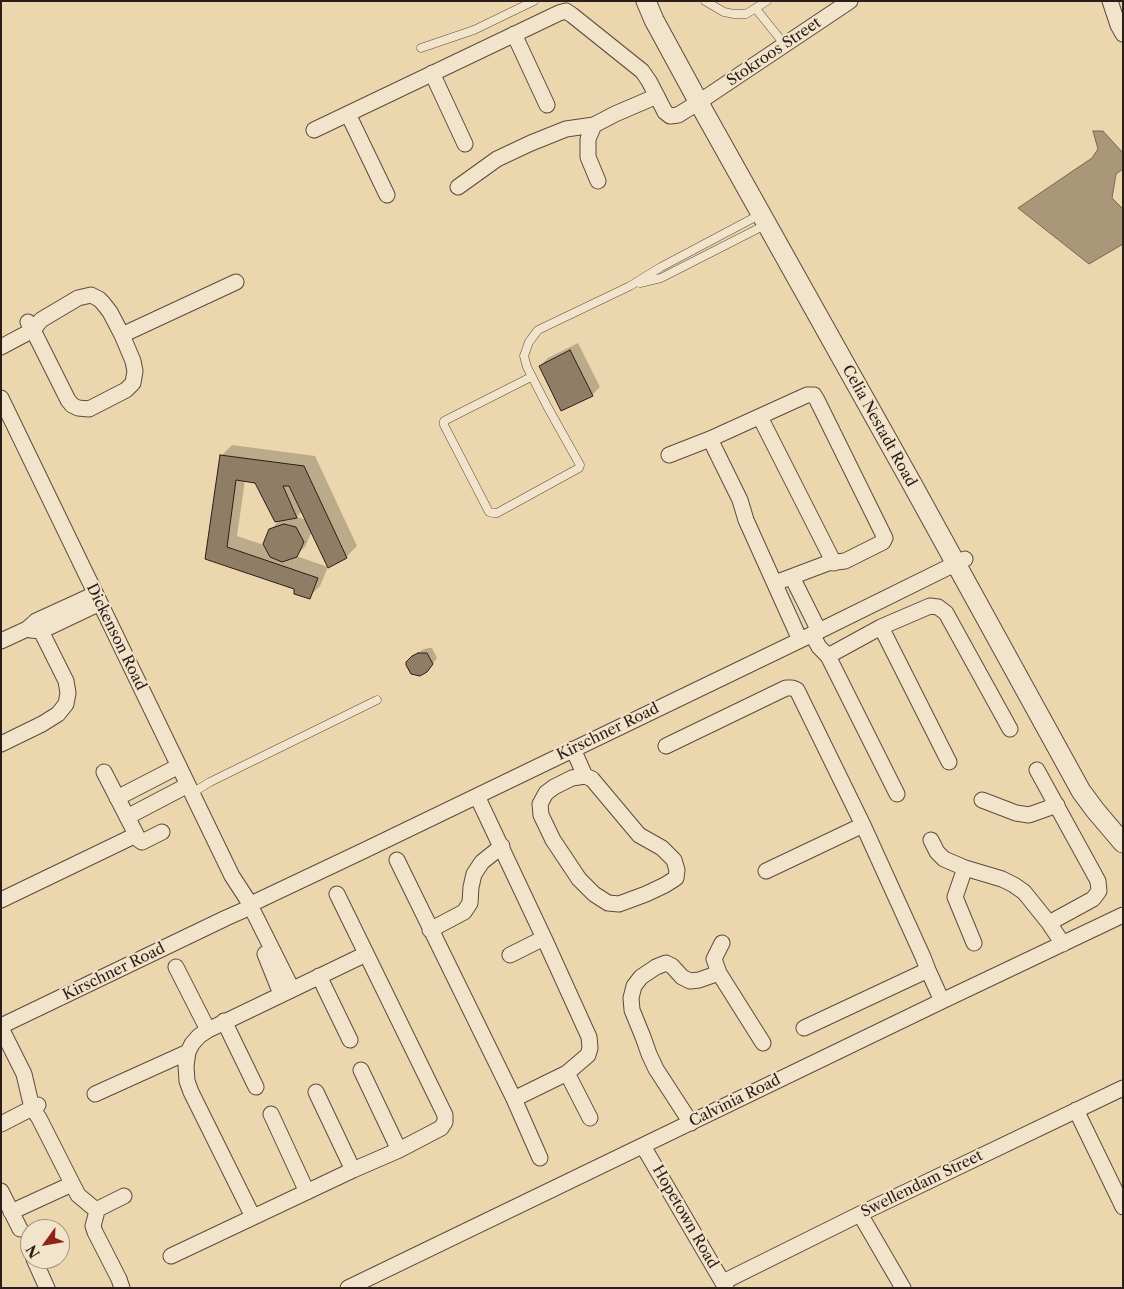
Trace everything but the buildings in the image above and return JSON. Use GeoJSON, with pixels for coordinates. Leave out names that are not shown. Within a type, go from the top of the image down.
{"type":"FeatureCollection","features":[{"type":"Feature","properties":{"kind":"street","name":"Celia Nestadt Road"},"geometry":{"type":"LineString","coordinates":[[646,1],[654,20],[767,217],[920,474],[961,562],[1081,791],[1123,843]]}},
{"type":"Feature","properties":{"kind":"street","name":"Celia Nestadt Road"},"geometry":{"type":"LineString","coordinates":[[652,1],[701,101]]}},
{"type":"Feature","properties":{"kind":"street","name":"Stokroos Street"},"geometry":{"type":"LineString","coordinates":[[657,96],[665,112],[670,116],[678,115],[850,1]]}},
{"type":"Feature","properties":{"kind":"street"},"geometry":{"type":"LineString","coordinates":[[1110,1],[1123,34]]}},
{"type":"Feature","properties":{"kind":"street"},"geometry":{"type":"LineString","coordinates":[[314,130],[566,11],[642,71],[657,96],[594,125],[566,129],[531,143],[497,159],[458,187]]}},
{"type":"Feature","properties":{"kind":"street"},"geometry":{"type":"LineString","coordinates":[[514,34],[548,106]]}},
{"type":"Feature","properties":{"kind":"street"},"geometry":{"type":"LineString","coordinates":[[432,73],[465,144]]}},
{"type":"Feature","properties":{"kind":"street"},"geometry":{"type":"LineString","coordinates":[[348,114],[387,195]]}},
{"type":"Feature","properties":{"kind":"street"},"geometry":{"type":"LineString","coordinates":[[594,125],[588,139],[588,157],[598,180]]}},
{"type":"Feature","properties":{"kind":"street"},"geometry":{"type":"LineString","coordinates":[[122,334],[236,282]]}},
{"type":"Feature","properties":{"kind":"street"},"geometry":{"type":"LineString","coordinates":[[1,347],[34,324],[78,298],[91,295],[103,303],[122,334],[133,361],[135,371],[133,383],[126,390],[94,407],[84,409],[72,405],[34,324]]}},
{"type":"Feature","properties":{"kind":"street"},"geometry":{"type":"LineString","coordinates":[[1,335],[34,324]]}},
{"type":"Feature","properties":{"kind":"street"},"geometry":{"type":"LineString","coordinates":[[669,456],[807,395],[814,395],[885,538],[883,542],[844,560],[828,563],[775,583]]}},
{"type":"Feature","properties":{"kind":"street","name":"Dickenson Road"},"geometry":{"type":"LineString","coordinates":[[1,398],[286,992]]}},
{"type":"Feature","properties":{"kind":"street"},"geometry":{"type":"LineString","coordinates":[[760,416],[834,563]]}},
{"type":"Feature","properties":{"kind":"street"},"geometry":{"type":"LineString","coordinates":[[710,439],[740,500],[746,520],[775,583],[818,648],[828,656],[896,794]]}},
{"type":"Feature","properties":{"kind":"street","name":"Celia Nestadt Road"},"geometry":{"type":"LineString","coordinates":[[961,562],[1086,783],[1123,831]]}},
{"type":"Feature","properties":{"kind":"street","name":"Kirschner Road"},"geometry":{"type":"LineString","coordinates":[[4,1025],[226,918],[245,905],[477,796],[961,562]]}},
{"type":"Feature","properties":{"kind":"street"},"geometry":{"type":"LineString","coordinates":[[792,577],[810,635]]}},
{"type":"Feature","properties":{"kind":"street"},"geometry":{"type":"LineString","coordinates":[[1,641],[97,598]]}},
{"type":"Feature","properties":{"kind":"street"},"geometry":{"type":"LineString","coordinates":[[828,656],[881,627],[930,606],[938,607],[946,613],[1010,729]]}},
{"type":"Feature","properties":{"kind":"street"},"geometry":{"type":"LineString","coordinates":[[1,744],[42,724],[58,714],[66,704],[68,693],[66,681],[35,627]]}},
{"type":"Feature","properties":{"kind":"street"},"geometry":{"type":"LineString","coordinates":[[881,627],[949,762]]}},
{"type":"Feature","properties":{"kind":"street"},"geometry":{"type":"LineString","coordinates":[[666,746],[786,688],[797,690],[863,825],[924,957],[942,1001]]}},
{"type":"Feature","properties":{"kind":"street"},"geometry":{"type":"LineString","coordinates":[[573,750],[584,776],[592,779],[639,835],[662,848],[674,860],[677,870],[676,878],[646,894],[619,904],[608,903],[594,894],[579,879],[553,840],[541,815],[540,804],[546,793],[554,787],[572,778],[584,776]]}},
{"type":"Feature","properties":{"kind":"street"},"geometry":{"type":"LineString","coordinates":[[118,798],[179,766]]}},
{"type":"Feature","properties":{"kind":"street"},"geometry":{"type":"LineString","coordinates":[[1037,770],[1098,881],[1099,891],[1093,898],[1049,923]]}},
{"type":"Feature","properties":{"kind":"street"},"geometry":{"type":"LineString","coordinates":[[104,772],[138,840],[142,842],[162,832]]}},
{"type":"Feature","properties":{"kind":"street"},"geometry":{"type":"LineString","coordinates":[[127,817],[190,789]]}},
{"type":"Feature","properties":{"kind":"street"},"geometry":{"type":"LineString","coordinates":[[477,796],[502,846],[589,1037],[590,1048],[588,1055],[567,1073],[514,1099]]}},
{"type":"Feature","properties":{"kind":"street"},"geometry":{"type":"LineString","coordinates":[[982,800],[1016,813],[1029,814],[1056,805]]}},
{"type":"Feature","properties":{"kind":"street"},"geometry":{"type":"LineString","coordinates":[[766,871],[863,825]]}},
{"type":"Feature","properties":{"kind":"street"},"geometry":{"type":"LineString","coordinates":[[1,900],[136,835]]}},
{"type":"Feature","properties":{"kind":"street"},"geometry":{"type":"LineString","coordinates":[[931,840],[937,852],[944,859],[964,868],[1002,879],[1024,892],[1063,944]]}},
{"type":"Feature","properties":{"kind":"street"},"geometry":{"type":"LineString","coordinates":[[430,930],[464,912],[470,903],[474,874],[482,862],[502,846]]}},
{"type":"Feature","properties":{"kind":"street"},"geometry":{"type":"LineString","coordinates":[[397,860],[514,1099],[540,1158]]}},
{"type":"Feature","properties":{"kind":"street"},"geometry":{"type":"LineString","coordinates":[[964,868],[955,897],[974,944]]}},
{"type":"Feature","properties":{"kind":"street"},"geometry":{"type":"LineString","coordinates":[[171,1256],[399,1150],[441,1128],[445,1122],[445,1115],[337,894]]}},
{"type":"Feature","properties":{"kind":"street","name":"Calvinia Road"},"geometry":{"type":"LineString","coordinates":[[348,1288],[1123,915]]}},
{"type":"Feature","properties":{"kind":"street"},"geometry":{"type":"LineString","coordinates":[[510,955],[544,938]]}},
{"type":"Feature","properties":{"kind":"street"},"geometry":{"type":"LineString","coordinates":[[722,944],[714,959],[718,973],[763,1044]]}},
{"type":"Feature","properties":{"kind":"street"},"geometry":{"type":"LineString","coordinates":[[253,1217],[191,1092],[187,1081],[186,1066],[188,1052],[198,1036],[224,1021],[366,954]]}},
{"type":"Feature","properties":{"kind":"street"},"geometry":{"type":"LineString","coordinates":[[691,1123],[656,1069],[632,1010],[631,998],[634,986],[641,977],[666,963],[672,966],[682,978],[690,980],[699,980],[718,973]]}},
{"type":"Feature","properties":{"kind":"street"},"geometry":{"type":"LineString","coordinates":[[176,967],[208,1030]]}},
{"type":"Feature","properties":{"kind":"street"},"geometry":{"type":"LineString","coordinates":[[804,1028],[928,970]]}},
{"type":"Feature","properties":{"kind":"street"},"geometry":{"type":"LineString","coordinates":[[319,976],[350,1040]]}},
{"type":"Feature","properties":{"kind":"street"},"geometry":{"type":"LineString","coordinates":[[224,1021],[256,1087]]}},
{"type":"Feature","properties":{"kind":"street"},"geometry":{"type":"LineString","coordinates":[[4,1025],[30,1069],[36,1110],[72,1184],[78,1195],[96,1210]]}},
{"type":"Feature","properties":{"kind":"street"},"geometry":{"type":"LineString","coordinates":[[95,1094],[188,1052]]}},
{"type":"Feature","properties":{"kind":"street"},"geometry":{"type":"LineString","coordinates":[[361,1070],[399,1150]]}},
{"type":"Feature","properties":{"kind":"street"},"geometry":{"type":"LineString","coordinates":[[567,1073],[590,1118]]}},
{"type":"Feature","properties":{"kind":"street","name":"Swellendam Street"},"geometry":{"type":"LineString","coordinates":[[724,1285],[860,1214],[1123,1088]]}},
{"type":"Feature","properties":{"kind":"street"},"geometry":{"type":"LineString","coordinates":[[316,1092],[353,1170]]}},
{"type":"Feature","properties":{"kind":"street"},"geometry":{"type":"LineString","coordinates":[[1,1124],[36,1110]]}},
{"type":"Feature","properties":{"kind":"street"},"geometry":{"type":"LineString","coordinates":[[1076,1110],[1123,1207]]}},
{"type":"Feature","properties":{"kind":"street"},"geometry":{"type":"LineString","coordinates":[[271,1114],[307,1192]]}},
{"type":"Feature","properties":{"kind":"street","name":"Hopetown Road"},"geometry":{"type":"LineString","coordinates":[[643,1146],[724,1285]]}},
{"type":"Feature","properties":{"kind":"street"},"geometry":{"type":"LineString","coordinates":[[11,1212],[72,1184]]}},
{"type":"Feature","properties":{"kind":"street"},"geometry":{"type":"LineString","coordinates":[[1,1191],[20,1229]]}},
{"type":"Feature","properties":{"kind":"street"},"geometry":{"type":"LineString","coordinates":[[96,1210],[124,1196]]}},
{"type":"Feature","properties":{"kind":"street"},"geometry":{"type":"LineString","coordinates":[[96,1210],[94,1232],[122,1288]]}},
{"type":"Feature","properties":{"kind":"street"},"geometry":{"type":"LineString","coordinates":[[860,1214],[903,1288]]}},
{"type":"Feature","properties":{"kind":"street"},"geometry":{"type":"LineString","coordinates":[[39,1269],[48,1288]]}},
{"type":"Feature","properties":{"kind":"lane"},"geometry":{"type":"LineString","coordinates":[[421,48],[474,30],[534,1]]}},
{"type":"Feature","properties":{"kind":"lane"},"geometry":{"type":"LineString","coordinates":[[705,1],[724,12],[734,14],[746,14],[767,1]]}},
{"type":"Feature","properties":{"kind":"lane"},"geometry":{"type":"LineString","coordinates":[[756,8],[785,45]]}},
{"type":"Feature","properties":{"kind":"lane"},"geometry":{"type":"LineString","coordinates":[[630,286],[661,278],[767,217]]}},
{"type":"Feature","properties":{"kind":"lane"},"geometry":{"type":"LineString","coordinates":[[531,377],[444,421],[444,425],[489,512],[497,512],[579,468],[580,465],[527,367],[524,356],[528,342],[538,330],[630,286],[661,267],[767,217]]}},
{"type":"Feature","properties":{"kind":"lane"},"geometry":{"type":"LineString","coordinates":[[190,789],[210,782],[377,700]]}},
{"type":"Feature","properties":{"kind":"shaded area"},"geometry":{"type":"Polygon","coordinates":[[[1093,131],[1103,131],[1123,153],[1123,169],[1116,174],[1112,198],[1123,209],[1123,244],[1089,264],[1018,208],[1092,158],[1098,149],[1093,131]]]}}]}
